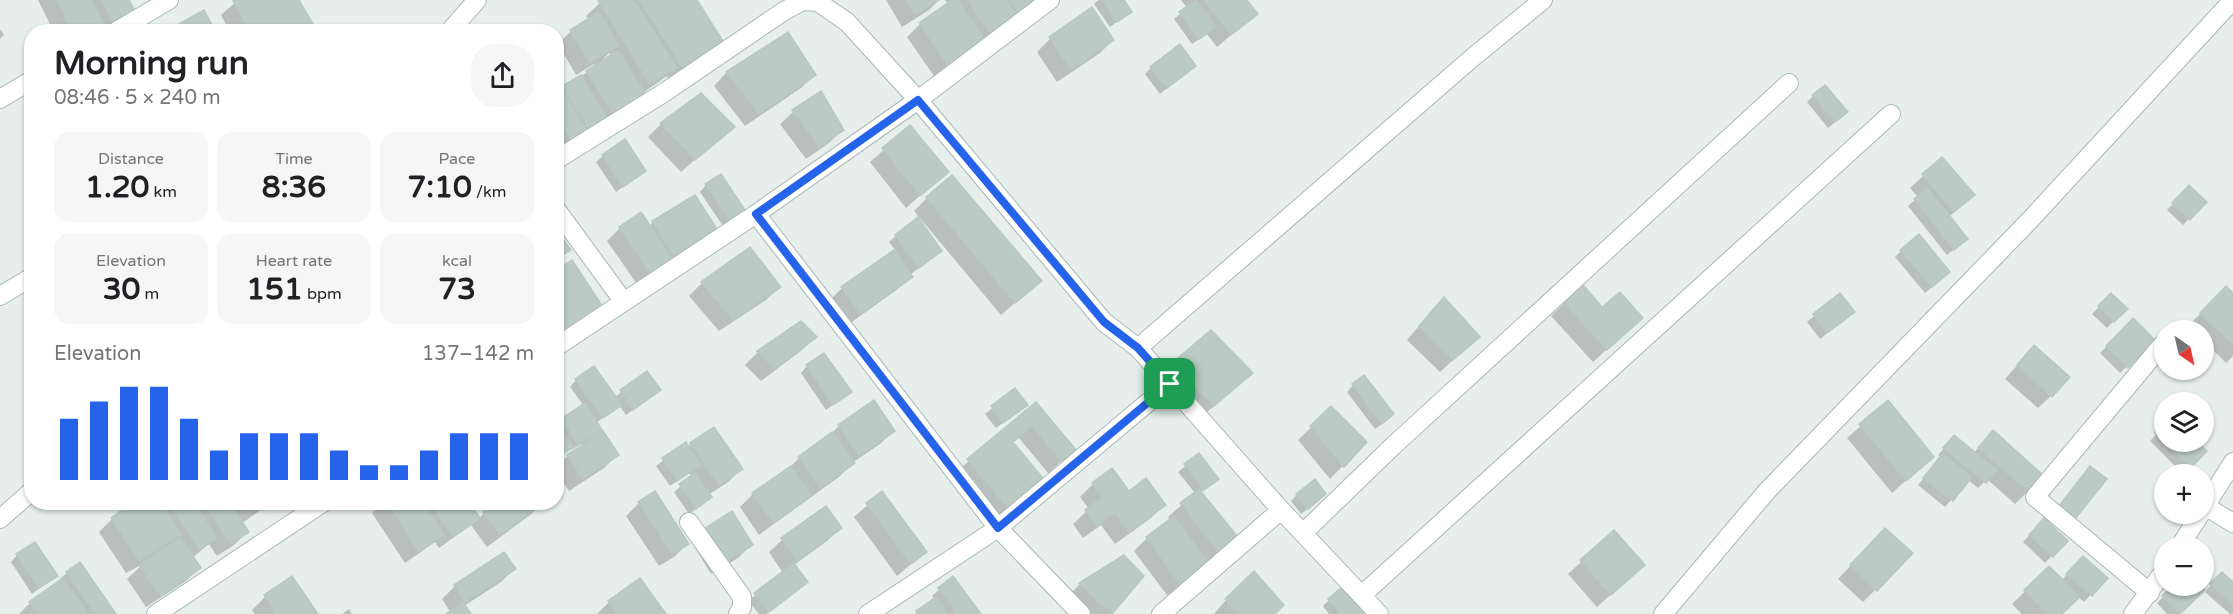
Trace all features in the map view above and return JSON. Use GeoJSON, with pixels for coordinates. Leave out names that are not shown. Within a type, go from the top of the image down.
{"type":"FeatureCollection","features":[{"type":"Feature","properties":{"kind":"street"},"geometry":{"type":"LineString","coordinates":[[128,24],[168,0]]}},
{"type":"Feature","properties":{"kind":"street"},"geometry":{"type":"LineString","coordinates":[[456,24],[477,0]]}},
{"type":"Feature","properties":{"kind":"street"},"geometry":{"type":"LineString","coordinates":[[564,342],[756,214],[918,100],[1050,0]]}},
{"type":"Feature","properties":{"kind":"street"},"geometry":{"type":"LineString","coordinates":[[1138,348],[1472,58],[1543,0]]}},
{"type":"Feature","properties":{"kind":"street"},"geometry":{"type":"LineString","coordinates":[[1663,614],[1767,491],[2030,220],[2233,0]]}},
{"type":"Feature","properties":{"kind":"street"},"geometry":{"type":"LineString","coordinates":[[564,155],[665,92],[784,11],[803,1],[817,1],[847,22],[918,100],[1104,322],[1138,348],[1281,510],[1379,614]]}},
{"type":"Feature","properties":{"kind":"street"},"geometry":{"type":"LineString","coordinates":[[1303,533],[1392,446],[1789,83]]}},
{"type":"Feature","properties":{"kind":"street"},"geometry":{"type":"LineString","coordinates":[[0,99],[24,85]]}},
{"type":"Feature","properties":{"kind":"street"},"geometry":{"type":"LineString","coordinates":[[1362,595],[1891,114]]}},
{"type":"Feature","properties":{"kind":"street"},"geometry":{"type":"LineString","coordinates":[[756,214],[998,528],[1081,614]]}},
{"type":"Feature","properties":{"kind":"street"},"geometry":{"type":"LineString","coordinates":[[564,220],[624,302]]}},
{"type":"Feature","properties":{"kind":"street"},"geometry":{"type":"LineString","coordinates":[[0,296],[24,282]]}},
{"type":"Feature","properties":{"kind":"street"},"geometry":{"type":"LineString","coordinates":[[2150,593],[2035,497],[2154,355]]}},
{"type":"Feature","properties":{"kind":"street"},"geometry":{"type":"LineString","coordinates":[[868,614],[998,528],[1170,384]]}},
{"type":"Feature","properties":{"kind":"street"},"geometry":{"type":"LineString","coordinates":[[2214,492],[2233,462]]}},
{"type":"Feature","properties":{"kind":"street"},"geometry":{"type":"LineString","coordinates":[[0,519],[24,498]]}},
{"type":"Feature","properties":{"kind":"street"},"geometry":{"type":"LineString","coordinates":[[156,614],[312,510]]}},
{"type":"Feature","properties":{"kind":"street"},"geometry":{"type":"LineString","coordinates":[[1161,614],[1281,510]]}},
{"type":"Feature","properties":{"kind":"street"},"geometry":{"type":"LineString","coordinates":[[2214,514],[2233,523]]}},
{"type":"Feature","properties":{"kind":"street"},"geometry":{"type":"LineString","coordinates":[[688,522],[742,597],[742,607],[738,614]]}},
{"type":"Feature","properties":{"kind":"street"},"geometry":{"type":"LineString","coordinates":[[2133,614],[2154,587]]}},
{"type":"Feature","properties":{"kind":"building"},"geometry":{"type":"Polygon","coordinates":[[[57,0],[91,0],[104,24],[69,24],[57,0]]]}},
{"type":"Feature","properties":{"kind":"building"},"geometry":{"type":"Polygon","coordinates":[[[101,0],[129,0],[137,15],[119,24],[114,24],[101,0]]]}},
{"type":"Feature","properties":{"kind":"building"},"geometry":{"type":"Polygon","coordinates":[[[299,0],[313,24],[246,24],[233,1],[299,0]]]}},
{"type":"Feature","properties":{"kind":"building"},"geometry":{"type":"Polygon","coordinates":[[[634,0],[677,68],[650,84],[598,1],[634,0]]]}},
{"type":"Feature","properties":{"kind":"building"},"geometry":{"type":"Polygon","coordinates":[[[639,0],[697,0],[723,41],[682,67],[639,0]]]}},
{"type":"Feature","properties":{"kind":"building"},"geometry":{"type":"Polygon","coordinates":[[[906,0],[939,0],[915,15],[906,0]]]}},
{"type":"Feature","properties":{"kind":"building"},"geometry":{"type":"Polygon","coordinates":[[[952,0],[958,0],[986,41],[949,67],[919,23],[952,0]]]}},
{"type":"Feature","properties":{"kind":"building"},"geometry":{"type":"Polygon","coordinates":[[[967,0],[1007,0],[1017,15],[990,33],[967,0]]]}},
{"type":"Feature","properties":{"kind":"building"},"geometry":{"type":"Polygon","coordinates":[[[1010,0],[1041,0],[1022,17],[1010,0]]]}},
{"type":"Feature","properties":{"kind":"building"},"geometry":{"type":"Polygon","coordinates":[[[1102,0],[1124,0],[1132,12],[1117,22],[1102,0]]]}},
{"type":"Feature","properties":{"kind":"building"},"geometry":{"type":"Polygon","coordinates":[[[1196,0],[1216,27],[1199,39],[1179,12],[1196,0]]]}},
{"type":"Feature","properties":{"kind":"building"},"geometry":{"type":"Polygon","coordinates":[[[1204,0],[1247,0],[1258,14],[1231,35],[1204,0]]]}},
{"type":"Feature","properties":{"kind":"building"},"geometry":{"type":"Polygon","coordinates":[[[1092,7],[1114,40],[1071,70],[1049,37],[1092,7]]]}},
{"type":"Feature","properties":{"kind":"building"},"geometry":{"type":"Polygon","coordinates":[[[204,10],[212,24],[179,24],[204,10]]]}},
{"type":"Feature","properties":{"kind":"building"},"geometry":{"type":"Polygon","coordinates":[[[599,12],[619,45],[590,63],[570,30],[599,12]]]}},
{"type":"Feature","properties":{"kind":"building"},"geometry":{"type":"Polygon","coordinates":[[[788,32],[816,75],[759,114],[726,72],[788,32]]]}},
{"type":"Feature","properties":{"kind":"building"},"geometry":{"type":"Polygon","coordinates":[[[1180,44],[1196,66],[1167,88],[1150,67],[1180,44]]]}},
{"type":"Feature","properties":{"kind":"building"},"geometry":{"type":"Polygon","coordinates":[[[618,50],[647,96],[615,117],[586,71],[618,50]]]}},
{"type":"Feature","properties":{"kind":"building"},"geometry":{"type":"Polygon","coordinates":[[[581,75],[608,120],[590,131],[564,89],[564,85],[581,75]]]}},
{"type":"Feature","properties":{"kind":"building"},"geometry":{"type":"Polygon","coordinates":[[[1825,85],[1848,112],[1835,122],[1812,95],[1825,85]]]}},
{"type":"Feature","properties":{"kind":"building"},"geometry":{"type":"Polygon","coordinates":[[[821,91],[844,130],[819,147],[792,110],[821,91]]]}},
{"type":"Feature","properties":{"kind":"building"},"geometry":{"type":"Polygon","coordinates":[[[564,93],[588,132],[572,142],[564,130],[564,93]]]}},
{"type":"Feature","properties":{"kind":"building"},"geometry":{"type":"Polygon","coordinates":[[[701,93],[735,127],[695,160],[660,123],[701,93]]]}},
{"type":"Feature","properties":{"kind":"building"},"geometry":{"type":"Polygon","coordinates":[[[910,125],[949,172],[920,196],[882,148],[910,125]]]}},
{"type":"Feature","properties":{"kind":"building"},"geometry":{"type":"Polygon","coordinates":[[[625,139],[646,171],[623,187],[602,155],[625,139]]]}},
{"type":"Feature","properties":{"kind":"building"},"geometry":{"type":"Polygon","coordinates":[[[1942,157],[1975,195],[1954,212],[1922,174],[1942,157]]]}},
{"type":"Feature","properties":{"kind":"building"},"geometry":{"type":"Polygon","coordinates":[[[721,174],[747,213],[732,224],[705,184],[721,174]]]}},
{"type":"Feature","properties":{"kind":"building"},"geometry":{"type":"Polygon","coordinates":[[[952,175],[1042,281],[1015,303],[926,197],[952,175]]]}},
{"type":"Feature","properties":{"kind":"building"},"geometry":{"type":"Polygon","coordinates":[[[2189,185],[2207,202],[2190,220],[2172,203],[2189,185]]]}},
{"type":"Feature","properties":{"kind":"building"},"geometry":{"type":"Polygon","coordinates":[[[1928,188],[1968,239],[1954,250],[1914,199],[1928,188]]]}},
{"type":"Feature","properties":{"kind":"building"},"geometry":{"type":"Polygon","coordinates":[[[695,195],[717,229],[673,255],[652,221],[695,195]]]}},
{"type":"Feature","properties":{"kind":"building"},"geometry":{"type":"Polygon","coordinates":[[[641,212],[672,258],[650,273],[619,227],[641,212]]]}},
{"type":"Feature","properties":{"kind":"building"},"geometry":{"type":"Polygon","coordinates":[[[918,217],[942,251],[919,268],[895,235],[918,217]]]}},
{"type":"Feature","properties":{"kind":"building"},"geometry":{"type":"Polygon","coordinates":[[[1919,234],[1950,272],[1932,287],[1900,250],[1919,234]]]}},
{"type":"Feature","properties":{"kind":"building"},"geometry":{"type":"Polygon","coordinates":[[[564,240],[571,250],[564,254],[564,240]]]}},
{"type":"Feature","properties":{"kind":"building"},"geometry":{"type":"Polygon","coordinates":[[[750,247],[781,287],[733,320],[701,282],[750,247]]]}},
{"type":"Feature","properties":{"kind":"building"},"geometry":{"type":"Polygon","coordinates":[[[894,250],[913,277],[860,314],[841,287],[894,250]]]}},
{"type":"Feature","properties":{"kind":"building"},"geometry":{"type":"Polygon","coordinates":[[[572,260],[603,307],[564,332],[564,265],[572,260]]]}},
{"type":"Feature","properties":{"kind":"building"},"geometry":{"type":"Polygon","coordinates":[[[1583,285],[1602,307],[1620,292],[1643,318],[1607,350],[1563,302],[1583,285]]]}},
{"type":"Feature","properties":{"kind":"building"},"geometry":{"type":"Polygon","coordinates":[[[2226,286],[2233,293],[2233,345],[2214,327],[2214,320],[2207,320],[2200,313],[2226,286]]]}},
{"type":"Feature","properties":{"kind":"building"},"geometry":{"type":"Polygon","coordinates":[[[1840,293],[1855,312],[1827,333],[1813,314],[1840,293]]]}},
{"type":"Feature","properties":{"kind":"building"},"geometry":{"type":"Polygon","coordinates":[[[2111,293],[2128,309],[2114,322],[2098,306],[2111,293]]]}},
{"type":"Feature","properties":{"kind":"building"},"geometry":{"type":"Polygon","coordinates":[[[1444,297],[1480,337],[1453,360],[1419,326],[1444,297]]]}},
{"type":"Feature","properties":{"kind":"building"},"geometry":{"type":"Polygon","coordinates":[[[2133,318],[2154,339],[2128,368],[2106,346],[2133,318]]]}},
{"type":"Feature","properties":{"kind":"building"},"geometry":{"type":"Polygon","coordinates":[[[801,321],[817,337],[775,369],[757,351],[801,321]]]}},
{"type":"Feature","properties":{"kind":"building"},"geometry":{"type":"Polygon","coordinates":[[[1211,330],[1253,373],[1214,406],[1172,363],[1211,330]]]}},
{"type":"Feature","properties":{"kind":"building"},"geometry":{"type":"Polygon","coordinates":[[[2034,345],[2070,377],[2052,397],[2017,365],[2034,345]]]}},
{"type":"Feature","properties":{"kind":"building"},"geometry":{"type":"Polygon","coordinates":[[[824,353],[852,392],[833,405],[806,365],[824,353]]]}},
{"type":"Feature","properties":{"kind":"building"},"geometry":{"type":"Polygon","coordinates":[[[594,366],[622,405],[603,418],[575,379],[594,366]]]}},
{"type":"Feature","properties":{"kind":"building"},"geometry":{"type":"Polygon","coordinates":[[[647,371],[661,390],[633,410],[620,390],[647,371]]]}},
{"type":"Feature","properties":{"kind":"building"},"geometry":{"type":"Polygon","coordinates":[[[1364,375],[1394,414],[1382,424],[1352,384],[1364,375]]]}},
{"type":"Feature","properties":{"kind":"building"},"geometry":{"type":"Polygon","coordinates":[[[1015,388],[1028,405],[1003,423],[991,406],[1015,388]]]}},
{"type":"Feature","properties":{"kind":"building"},"geometry":{"type":"Polygon","coordinates":[[[874,400],[895,431],[859,456],[838,425],[874,400]]]}},
{"type":"Feature","properties":{"kind":"building"},"geometry":{"type":"Polygon","coordinates":[[[1888,400],[1934,457],[1906,481],[1859,424],[1888,400]]]}},
{"type":"Feature","properties":{"kind":"building"},"geometry":{"type":"Polygon","coordinates":[[[1036,402],[1076,450],[1062,462],[1032,426],[1013,442],[1046,482],[1010,511],[967,459],[1036,402]]]}},
{"type":"Feature","properties":{"kind":"building"},"geometry":{"type":"Polygon","coordinates":[[[585,403],[602,430],[578,445],[564,421],[564,417],[585,403]]]}},
{"type":"Feature","properties":{"kind":"building"},"geometry":{"type":"Polygon","coordinates":[[[1331,406],[1367,442],[1344,467],[1310,426],[1331,406]]]}},
{"type":"Feature","properties":{"kind":"building"},"geometry":{"type":"Polygon","coordinates":[[[714,427],[743,469],[719,485],[690,443],[714,427]]]}},
{"type":"Feature","properties":{"kind":"building"},"geometry":{"type":"Polygon","coordinates":[[[1993,430],[2043,475],[2029,492],[1978,448],[1993,430]]]}},
{"type":"Feature","properties":{"kind":"building"},"geometry":{"type":"Polygon","coordinates":[[[603,431],[619,455],[583,479],[567,455],[603,431]]]}},
{"type":"Feature","properties":{"kind":"building"},"geometry":{"type":"Polygon","coordinates":[[[832,432],[855,463],[820,488],[798,457],[832,432]]]}},
{"type":"Feature","properties":{"kind":"building"},"geometry":{"type":"Polygon","coordinates":[[[564,434],[573,447],[564,453],[564,434]]]}},
{"type":"Feature","properties":{"kind":"building"},"geometry":{"type":"Polygon","coordinates":[[[1954,435],[1997,470],[1986,483],[1943,448],[1954,435]]]}},
{"type":"Feature","properties":{"kind":"building"},"geometry":{"type":"Polygon","coordinates":[[[686,442],[701,465],[677,481],[662,458],[686,442]]]}},
{"type":"Feature","properties":{"kind":"building"},"geometry":{"type":"Polygon","coordinates":[[[2175,452],[2206,452],[2195,464],[2187,464],[2175,452]]]}},
{"type":"Feature","properties":{"kind":"building"},"geometry":{"type":"Polygon","coordinates":[[[1199,453],[1219,479],[1204,490],[1184,464],[1199,453]]]}},
{"type":"Feature","properties":{"kind":"building"},"geometry":{"type":"Polygon","coordinates":[[[1943,453],[1972,477],[1953,501],[1923,478],[1943,453]]]}},
{"type":"Feature","properties":{"kind":"building"},"geometry":{"type":"Polygon","coordinates":[[[791,466],[812,495],[773,523],[752,493],[791,466]]]}},
{"type":"Feature","properties":{"kind":"building"},"geometry":{"type":"Polygon","coordinates":[[[2090,466],[2107,479],[2075,519],[2059,506],[2090,466]]]}},
{"type":"Feature","properties":{"kind":"building"},"geometry":{"type":"Polygon","coordinates":[[[1112,468],[1129,491],[1146,478],[1166,505],[1129,532],[1115,513],[1097,526],[1085,510],[1103,497],[1092,483],[1112,468]]]}},
{"type":"Feature","properties":{"kind":"building"},"geometry":{"type":"Polygon","coordinates":[[[695,473],[712,497],[696,509],[679,484],[695,473]]]}},
{"type":"Feature","properties":{"kind":"building"},"geometry":{"type":"Polygon","coordinates":[[[1315,479],[1326,494],[1308,509],[1296,494],[1315,479]]]}},
{"type":"Feature","properties":{"kind":"building"},"geometry":{"type":"Polygon","coordinates":[[[1199,489],[1237,536],[1218,551],[1180,503],[1199,489]]]}},
{"type":"Feature","properties":{"kind":"building"},"geometry":{"type":"Polygon","coordinates":[[[655,491],[689,544],[672,554],[638,502],[655,491]]]}},
{"type":"Feature","properties":{"kind":"building"},"geometry":{"type":"Polygon","coordinates":[[[882,491],[927,552],[911,564],[866,503],[882,491]]]}},
{"type":"Feature","properties":{"kind":"building"},"geometry":{"type":"Polygon","coordinates":[[[826,506],[842,528],[797,561],[781,538],[826,506]]]}},
{"type":"Feature","properties":{"kind":"building"},"geometry":{"type":"Polygon","coordinates":[[[122,510],[166,510],[181,534],[139,561],[111,518],[122,510]]]}},
{"type":"Feature","properties":{"kind":"building"},"geometry":{"type":"Polygon","coordinates":[[[173,510],[199,510],[217,538],[199,550],[173,510]]]}},
{"type":"Feature","properties":{"kind":"building"},"geometry":{"type":"Polygon","coordinates":[[[208,510],[234,510],[249,532],[231,544],[208,510]]]}},
{"type":"Feature","properties":{"kind":"building"},"geometry":{"type":"Polygon","coordinates":[[[392,510],[428,510],[444,535],[419,552],[392,510]]]}},
{"type":"Feature","properties":{"kind":"building"},"geometry":{"type":"Polygon","coordinates":[[[434,510],[474,510],[480,518],[453,537],[434,510]]]}},
{"type":"Feature","properties":{"kind":"building"},"geometry":{"type":"Polygon","coordinates":[[[486,510],[534,510],[500,535],[483,512],[486,510]]]}},
{"type":"Feature","properties":{"kind":"building"},"geometry":{"type":"Polygon","coordinates":[[[732,511],[753,545],[725,562],[704,529],[732,511]]]}},
{"type":"Feature","properties":{"kind":"building"},"geometry":{"type":"Polygon","coordinates":[[[1174,516],[1209,563],[1180,584],[1146,537],[1174,516]]]}},
{"type":"Feature","properties":{"kind":"building"},"geometry":{"type":"Polygon","coordinates":[[[2044,518],[2068,541],[2053,557],[2029,535],[2044,518]]]}},
{"type":"Feature","properties":{"kind":"building"},"geometry":{"type":"Polygon","coordinates":[[[1885,528],[1913,553],[1877,591],[1850,565],[1885,528]]]}},
{"type":"Feature","properties":{"kind":"building"},"geometry":{"type":"Polygon","coordinates":[[[1614,530],[1645,565],[1611,595],[1580,560],[1614,530]]]}},
{"type":"Feature","properties":{"kind":"building"},"geometry":{"type":"Polygon","coordinates":[[[180,537],[201,568],[160,596],[139,565],[180,537]]]}},
{"type":"Feature","properties":{"kind":"building"},"geometry":{"type":"Polygon","coordinates":[[[35,542],[58,576],[39,588],[16,554],[35,542]]]}},
{"type":"Feature","properties":{"kind":"building"},"geometry":{"type":"Polygon","coordinates":[[[504,552],[516,569],[465,602],[454,585],[504,552]]]}},
{"type":"Feature","properties":{"kind":"building"},"geometry":{"type":"Polygon","coordinates":[[[1124,555],[1144,576],[1112,614],[1079,583],[1124,555]]]}},
{"type":"Feature","properties":{"kind":"building"},"geometry":{"type":"Polygon","coordinates":[[[2083,556],[2108,578],[2092,596],[2066,574],[2083,556]]]}},
{"type":"Feature","properties":{"kind":"building"},"geometry":{"type":"Polygon","coordinates":[[[80,562],[116,614],[95,614],[66,572],[80,562]]]}},
{"type":"Feature","properties":{"kind":"building"},"geometry":{"type":"Polygon","coordinates":[[[794,563],[808,582],[769,612],[754,593],[794,563]]]}},
{"type":"Feature","properties":{"kind":"building"},"geometry":{"type":"Polygon","coordinates":[[[2049,566],[2080,597],[2062,614],[2047,614],[2024,590],[2049,566]]]}},
{"type":"Feature","properties":{"kind":"building"},"geometry":{"type":"Polygon","coordinates":[[[1254,571],[1284,605],[1275,614],[1238,614],[1225,599],[1254,571]]]}},
{"type":"Feature","properties":{"kind":"building"},"geometry":{"type":"Polygon","coordinates":[[[2222,572],[2233,582],[2233,605],[2214,588],[2214,580],[2222,572]]]}},
{"type":"Feature","properties":{"kind":"building"},"geometry":{"type":"Polygon","coordinates":[[[292,576],[318,614],[276,614],[264,595],[292,576]]]}},
{"type":"Feature","properties":{"kind":"building"},"geometry":{"type":"Polygon","coordinates":[[[953,576],[981,614],[957,614],[938,588],[953,576]]]}},
{"type":"Feature","properties":{"kind":"building"},"geometry":{"type":"Polygon","coordinates":[[[63,578],[89,614],[38,614],[29,602],[63,578]]]}},
{"type":"Feature","properties":{"kind":"building"},"geometry":{"type":"Polygon","coordinates":[[[640,578],[666,614],[618,614],[608,601],[640,578]]]}},
{"type":"Feature","properties":{"kind":"building"},"geometry":{"type":"Polygon","coordinates":[[[1342,587],[1364,614],[1340,614],[1328,599],[1342,587]]]}},
{"type":"Feature","properties":{"kind":"building"},"geometry":{"type":"Polygon","coordinates":[[[2162,596],[2199,596],[2180,614],[2162,596]]]}},
{"type":"Feature","properties":{"kind":"building"},"geometry":{"type":"Polygon","coordinates":[[[936,597],[948,614],[918,614],[916,611],[936,597]]]}},
{"type":"Feature","properties":{"kind":"building"},"geometry":{"type":"Polygon","coordinates":[[[463,602],[471,614],[446,614],[463,602]]]}},
{"type":"Feature","properties":{"kind":"route"},"geometry":{"type":"LineString","coordinates":[[918,100],[1104,322],[1138,348],[1170,384],[998,528],[756,214],[918,100]]}}]}
